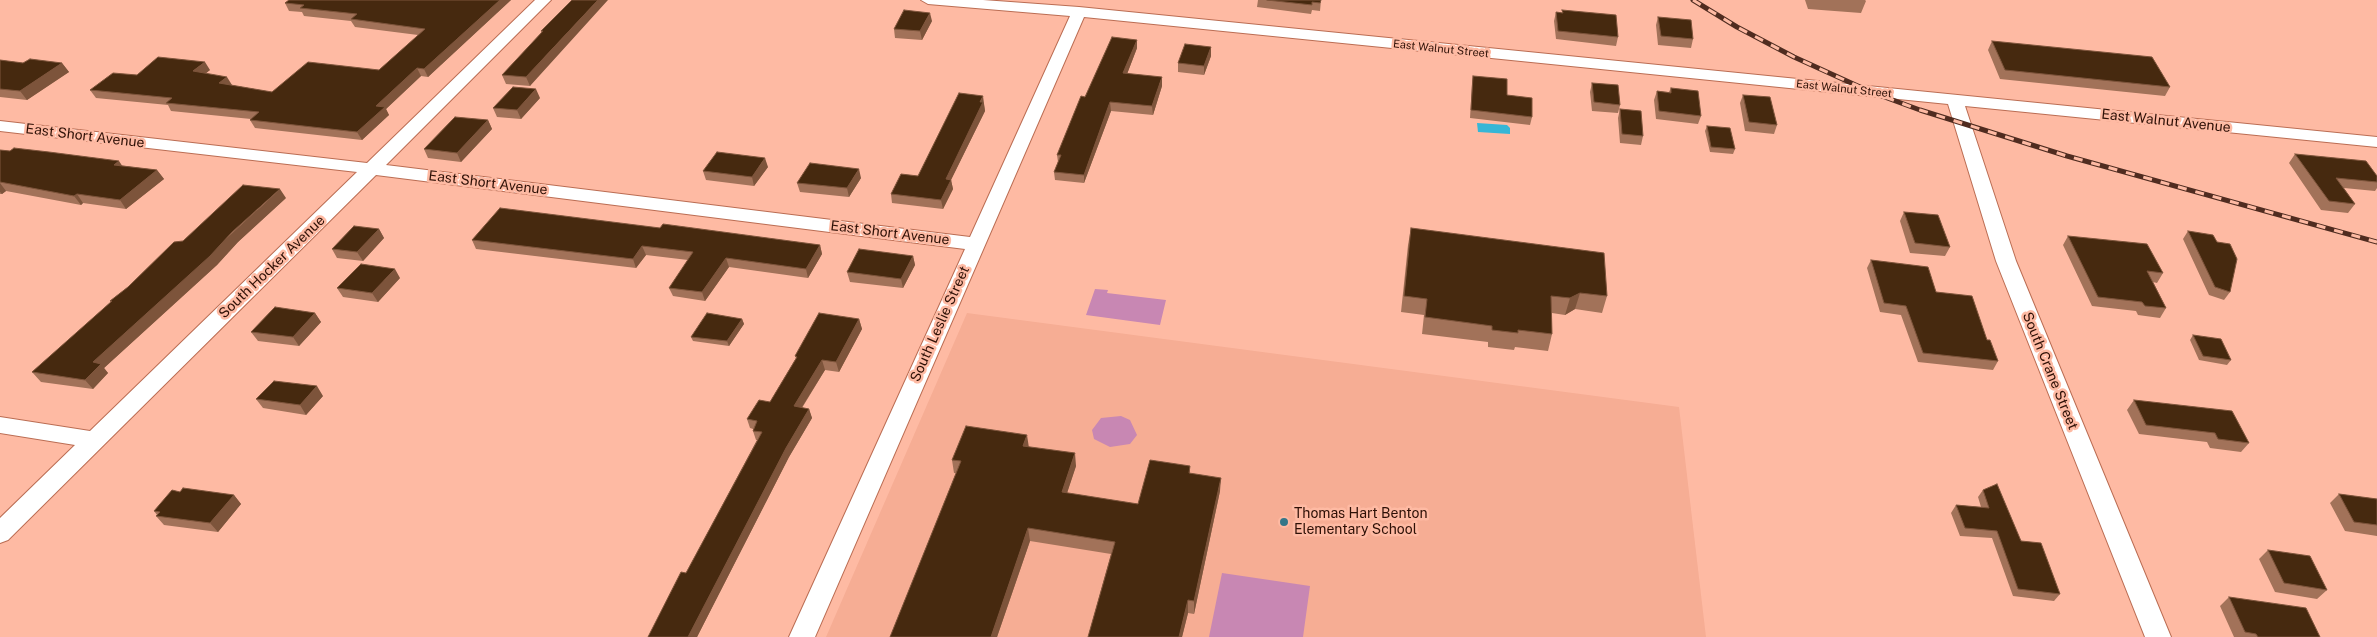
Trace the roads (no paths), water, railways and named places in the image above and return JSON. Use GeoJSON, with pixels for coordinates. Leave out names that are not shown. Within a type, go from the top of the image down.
{"type":"FeatureCollection","features":[{"type":"Feature","properties":{"kind":"street","name":"South Hocker Avenue"},"geometry":{"type":"LineString","coordinates":[[0,533],[544,0]]}},
{"type":"Feature","properties":{"kind":"street","name":"East Walnut Street"},"geometry":{"type":"LineString","coordinates":[[928,0],[1079,12],[1955,100]]}},
{"type":"Feature","properties":{"kind":"street","name":"South Leslie Street"},"geometry":{"type":"LineString","coordinates":[[802,637],[1079,12]]}},
{"type":"Feature","properties":{"kind":"street","name":"East Walnut Avenue"},"geometry":{"type":"LineString","coordinates":[[1955,100],[2377,142]]}},
{"type":"Feature","properties":{"kind":"street","name":"South Crane Street"},"geometry":{"type":"LineString","coordinates":[[1955,100],[2006,261],[2158,637]]}},
{"type":"Feature","properties":{"kind":"street","name":"East Short Avenue"},"geometry":{"type":"LineString","coordinates":[[0,126],[522,186],[975,244]]}},
{"type":"Feature","properties":{"kind":"street"},"geometry":{"type":"LineString","coordinates":[[0,425],[94,440]]}},
{"type":"Feature","properties":{"kind":"water"},"geometry":{"type":"Polygon","coordinates":[[[1477,123],[1507,125],[1510,128],[1510,134],[1478,132],[1477,123]]]}},
{"type":"Feature","properties":{"kind":"railway"},"geometry":{"type":"LineString","coordinates":[[1693,0],[1737,27],[1794,57],[1871,92],[1920,110],[2067,156],[2377,242]]}},
{"type":"Feature","properties":{"kind":"place","name":"Thomas Hart Benton Elementary School"},"geometry":{"type":"Point","coordinates":[1284,522]}}]}
